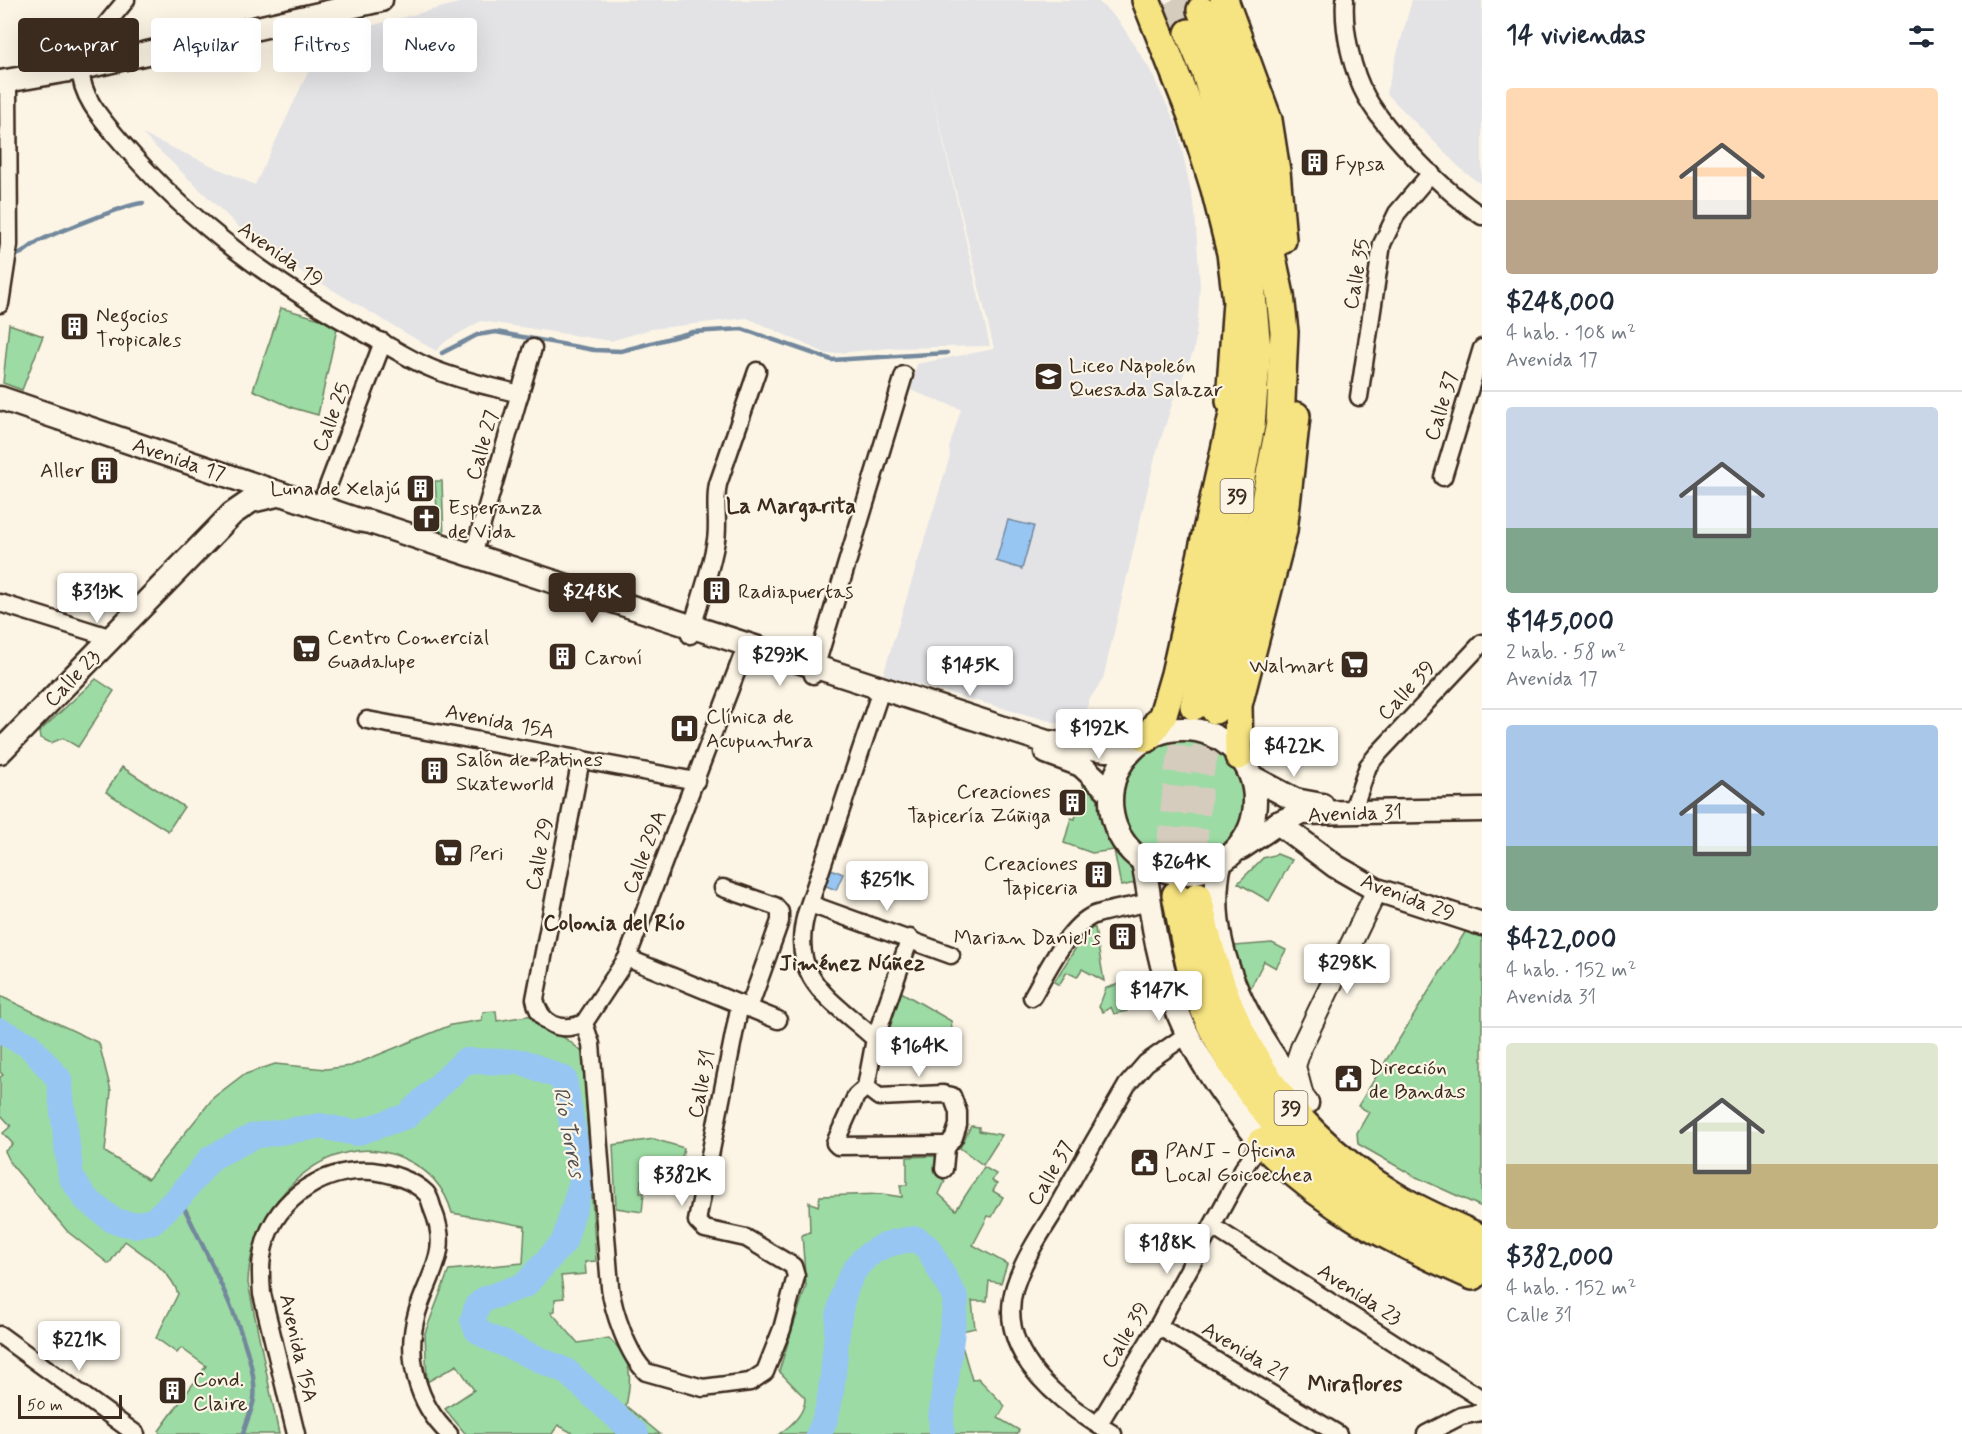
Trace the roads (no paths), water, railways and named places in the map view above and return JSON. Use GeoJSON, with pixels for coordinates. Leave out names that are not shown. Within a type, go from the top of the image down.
{"type":"FeatureCollection","features":[{"type":"Feature","properties":{"kind":"highway"},"geometry":{"type":"LineString","coordinates":[[1129,0],[1170,66]]}},
{"type":"Feature","properties":{"kind":"highway"},"geometry":{"type":"LineString","coordinates":[[1146,0],[1170,66],[1192,116],[1215,189],[1231,253],[1237,301],[1227,443]]}},
{"type":"Feature","properties":{"kind":"highway","name":"39"},"geometry":{"type":"LineString","coordinates":[[1204,14],[1228,75],[1246,136],[1282,307],[1284,375],[1280,423],[1266,495],[1204,708],[1218,599],[1251,425],[1257,349],[1251,284],[1229,150],[1211,91],[1204,14]]}},
{"type":"Feature","properties":{"kind":"highway"},"geometry":{"type":"LineString","coordinates":[[1139,744],[1163,715],[1175,674],[1240,383],[1251,284]]}},
{"type":"Feature","properties":{"kind":"highway"},"geometry":{"type":"LineString","coordinates":[[1245,766],[1238,705],[1283,531],[1294,448],[1296,370],[1282,307]]}},
{"type":"Feature","properties":{"kind":"highway","name":"39"},"geometry":{"type":"LineString","coordinates":[[1482,1239],[1390,1194],[1354,1169],[1300,1119],[1253,1056],[1232,1017],[1187,896],[1194,981],[1222,1046],[1266,1111],[1327,1174],[1394,1217],[1482,1262]]}},
{"type":"Feature","properties":{"kind":"highway"},"geometry":{"type":"LineString","coordinates":[[1307,1103],[1343,1142],[1385,1171],[1482,1223]]}},
{"type":"Feature","properties":{"kind":"highway"},"geometry":{"type":"LineString","coordinates":[[1261,1142],[1306,1183],[1365,1225],[1482,1280]]}},
{"type":"Feature","properties":{"kind":"main road"},"geometry":{"type":"LineString","coordinates":[[139,55],[381,0]]}},
{"type":"Feature","properties":{"kind":"main road"},"geometry":{"type":"LineString","coordinates":[[4,83],[60,72]]}},
{"type":"Feature","properties":{"kind":"main road","name":"Avenida 17"},"geometry":{"type":"LineString","coordinates":[[0,398],[358,520],[473,555],[1071,760],[1081,765],[1110,792]]}},
{"type":"Feature","properties":{"kind":"main road"},"geometry":{"type":"LineString","coordinates":[[215,471],[226,492],[227,508],[223,524]]}},
{"type":"Feature","properties":{"kind":"main road","name":"Calle 23"},"geometry":{"type":"LineString","coordinates":[[0,752],[223,524],[251,501],[281,494]]}},
{"type":"Feature","properties":{"kind":"main road","name":"Avenida 17"},"geometry":{"type":"LineString","coordinates":[[358,520],[367,528],[528,582],[691,631]]}},
{"type":"Feature","properties":{"kind":"main road","name":"Avenida 17"},"geometry":{"type":"LineString","coordinates":[[880,694],[1047,742],[1106,750],[1139,744]]}},
{"type":"Feature","properties":{"kind":"main road"},"geometry":{"type":"LineString","coordinates":[[1229,857],[1199,872],[1185,874],[1163,871],[1143,862],[1128,849],[1117,831],[1111,812],[1110,792],[1118,769],[1139,744],[1171,730],[1196,730],[1220,739],[1245,766],[1256,798],[1254,817],[1248,834],[1229,857],[1216,887],[1216,917],[1230,972],[1248,1017],[1273,1057],[1307,1103]]}},
{"type":"Feature","properties":{"kind":"main road","name":"Avenida 31"},"geometry":{"type":"LineString","coordinates":[[1245,766],[1295,800],[1328,805],[1482,801]]}},
{"type":"Feature","properties":{"kind":"main road","name":"Avenida 31"},"geometry":{"type":"LineString","coordinates":[[1229,857],[1278,823],[1300,813],[1482,810]]}},
{"type":"Feature","properties":{"kind":"main road","name":"Avenida 29"},"geometry":{"type":"LineString","coordinates":[[1278,823],[1335,866],[1377,890],[1482,924]]}},
{"type":"Feature","properties":{"kind":"main road"},"geometry":{"type":"LineString","coordinates":[[1143,862],[1163,970],[1186,1035],[1224,1098],[1261,1142]]}},
{"type":"Feature","properties":{"kind":"street"},"geometry":{"type":"LineString","coordinates":[[112,18],[126,0]]}},
{"type":"Feature","properties":{"kind":"street"},"geometry":{"type":"LineString","coordinates":[[1345,0],[1347,32],[1366,97],[1431,173],[1458,199],[1482,216]]}},
{"type":"Feature","properties":{"kind":"street","name":"Avenida 19"},"geometry":{"type":"LineString","coordinates":[[82,72],[86,93],[102,120],[152,178],[197,220],[260,270],[296,294],[444,374],[520,394]]}},
{"type":"Feature","properties":{"kind":"street"},"geometry":{"type":"LineString","coordinates":[[0,304],[8,266],[9,245],[4,83]]}},
{"type":"Feature","properties":{"kind":"street","name":"Calle 35"},"geometry":{"type":"LineString","coordinates":[[1359,397],[1382,244],[1397,213],[1431,173]]}},
{"type":"Feature","properties":{"kind":"street","name":"Calle 25"},"geometry":{"type":"LineString","coordinates":[[321,507],[383,342]]}},
{"type":"Feature","properties":{"kind":"street","name":"Calle 27"},"geometry":{"type":"LineString","coordinates":[[473,555],[533,348]]}},
{"type":"Feature","properties":{"kind":"street","name":"Calle 37"},"geometry":{"type":"LineString","coordinates":[[1443,477],[1482,348]]}},
{"type":"Feature","properties":{"kind":"street"},"geometry":{"type":"LineString","coordinates":[[691,631],[715,551],[717,535],[715,499],[718,484],[757,371]]}},
{"type":"Feature","properties":{"kind":"street"},"geometry":{"type":"LineString","coordinates":[[814,672],[904,375]]}},
{"type":"Feature","properties":{"kind":"street"},"geometry":{"type":"LineString","coordinates":[[0,603],[112,638]]}},
{"type":"Feature","properties":{"kind":"street","name":"Calle 39"},"geometry":{"type":"LineString","coordinates":[[1355,804],[1368,766],[1482,643]]}},
{"type":"Feature","properties":{"kind":"street","name":"Calle 29A"},"geometry":{"type":"LineString","coordinates":[[584,1023],[627,958],[745,649]]}},
{"type":"Feature","properties":{"kind":"street"},"geometry":{"type":"LineString","coordinates":[[875,1039],[833,1005],[818,989],[805,957],[803,924],[880,694]]}},
{"type":"Feature","properties":{"kind":"street","name":"Avenida 15A"},"geometry":{"type":"LineString","coordinates":[[366,720],[696,781]]}},
{"type":"Feature","properties":{"kind":"street","name":"Calle 29"},"geometry":{"type":"LineString","coordinates":[[581,759],[535,999],[537,1010],[547,1021],[560,1028],[571,1029],[584,1023]]}},
{"type":"Feature","properties":{"kind":"street"},"geometry":{"type":"LineString","coordinates":[[723,888],[775,906],[780,917],[744,1006]]}},
{"type":"Feature","properties":{"kind":"street"},"geometry":{"type":"LineString","coordinates":[[1307,1103],[1296,1080],[1295,1066],[1377,890]]}},
{"type":"Feature","properties":{"kind":"street"},"geometry":{"type":"LineString","coordinates":[[1032,997],[1063,946],[1080,925],[1094,915],[1149,902]]}},
{"type":"Feature","properties":{"kind":"street"},"geometry":{"type":"LineString","coordinates":[[810,904],[910,938],[951,955]]}},
{"type":"Feature","properties":{"kind":"street"},"geometry":{"type":"LineString","coordinates":[[780,917],[803,924]]}},
{"type":"Feature","properties":{"kind":"street"},"geometry":{"type":"LineString","coordinates":[[910,938],[875,1039],[866,1087],[856,1096],[836,1143],[838,1146],[948,1144]]}},
{"type":"Feature","properties":{"kind":"street"},"geometry":{"type":"LineString","coordinates":[[627,958],[778,1020]]}},
{"type":"Feature","properties":{"kind":"street","name":"Calle 31"},"geometry":{"type":"LineString","coordinates":[[584,1023],[591,1044],[612,1301],[633,1353],[646,1372],[703,1388],[750,1382],[765,1372],[790,1302],[795,1271],[778,1256],[746,1238],[705,1229],[697,1221],[744,1006]]}},
{"type":"Feature","properties":{"kind":"street","name":"Calle 37"},"geometry":{"type":"LineString","coordinates":[[1098,1425],[1054,1392],[1025,1361],[1012,1325],[1011,1306],[1015,1287],[1028,1256],[1127,1085],[1146,1063],[1186,1035]]}},
{"type":"Feature","properties":{"kind":"street"},"geometry":{"type":"LineString","coordinates":[[866,1087],[879,1097],[943,1094],[952,1096],[958,1112],[958,1125],[954,1137],[948,1144],[944,1169]]}},
{"type":"Feature","properties":{"kind":"street","name":"Calle 39"},"geometry":{"type":"LineString","coordinates":[[1098,1425],[1158,1326],[1243,1169],[1261,1142]]}},
{"type":"Feature","properties":{"kind":"street","name":"Avenida 15A"},"geometry":{"type":"LineString","coordinates":[[297,1434],[262,1294],[261,1271],[265,1243],[277,1217],[295,1196],[319,1180],[346,1172],[375,1172],[403,1179],[427,1194],[440,1225],[441,1243],[436,1266],[418,1311],[413,1331],[412,1356],[423,1397],[433,1416],[449,1434]]}},
{"type":"Feature","properties":{"kind":"street","name":"Avenida 23"},"geometry":{"type":"LineString","coordinates":[[1213,1227],[1482,1399]]}},
{"type":"Feature","properties":{"kind":"street","name":"Avenida 21"},"geometry":{"type":"LineString","coordinates":[[1158,1326],[1338,1434]]}},
{"type":"Feature","properties":{"kind":"street"},"geometry":{"type":"LineString","coordinates":[[0,1335],[136,1434]]}},
{"type":"Feature","properties":{"kind":"street"},"geometry":{"type":"LineString","coordinates":[[1426,1434],[1461,1416],[1482,1412]]}},
{"type":"Feature","properties":{"kind":"street"},"geometry":{"type":"LineString","coordinates":[[1098,1425],[1113,1434]]}},
{"type":"Feature","properties":{"kind":"water"},"geometry":{"type":"Polygon","coordinates":[[[1008,520],[1034,526],[1022,569],[996,561],[1008,520]]]}},
{"type":"Feature","properties":{"kind":"water"},"geometry":{"type":"Polygon","coordinates":[[[831,869],[843,874],[836,890],[824,885],[831,869]]]}},
{"type":"Feature","properties":{"kind":"waterway"},"geometry":{"type":"LineString","coordinates":[[11,256],[76,225],[143,203]]}},
{"type":"Feature","properties":{"kind":"waterway"},"geometry":{"type":"LineString","coordinates":[[442,353],[477,335],[496,332],[594,350],[621,351],[693,332],[742,329],[832,360],[947,353]]}},
{"type":"Feature","properties":{"kind":"waterway","name":"Río Torres"},"geometry":{"type":"LineString","coordinates":[[0,1031],[29,1045],[59,1079],[71,1177],[86,1199],[114,1221],[134,1225],[153,1221],[179,1197],[211,1158],[254,1136],[320,1126],[356,1133],[407,1116],[465,1061],[523,1062],[564,1079],[582,1181],[564,1242],[525,1285],[485,1299],[477,1306],[473,1320],[477,1330],[488,1337],[566,1371],[636,1434]]}},
{"type":"Feature","properties":{"kind":"waterway"},"geometry":{"type":"LineString","coordinates":[[179,1197],[227,1298],[248,1354],[254,1399],[243,1434]]}},
{"type":"Feature","properties":{"kind":"waterway","name":"Río Torres"},"geometry":{"type":"LineString","coordinates":[[819,1434],[828,1407],[839,1314],[847,1286],[860,1263],[882,1247],[916,1239],[928,1248],[956,1299],[941,1418],[942,1434]]}},
{"type":"Feature","properties":{"kind":"tunnel"},"geometry":{"type":"LineString","coordinates":[[1172,0],[1189,33]]}},
{"type":"Feature","properties":{"kind":"tunnel"},"geometry":{"type":"LineString","coordinates":[[1176,895],[1171,839],[1178,770],[1194,706]]}},
{"type":"Feature","properties":{"kind":"tunnel"},"geometry":{"type":"LineString","coordinates":[[1198,896],[1194,840],[1200,774],[1215,710]]}},
{"type":"Feature","properties":{"kind":"place","name":"Fypsa"},"geometry":{"type":"Point","coordinates":[1314,163]}},
{"type":"Feature","properties":{"kind":"place","name":"Negocios Tropicales"},"geometry":{"type":"Point","coordinates":[75,327]}},
{"type":"Feature","properties":{"kind":"place","name":"Liceo Napoleón Quesada Salazar"},"geometry":{"type":"Point","coordinates":[1048,377]}},
{"type":"Feature","properties":{"kind":"place","name":"Aller"},"geometry":{"type":"Point","coordinates":[105,470]}},
{"type":"Feature","properties":{"kind":"place","name":"Luna de Xelajú"},"geometry":{"type":"Point","coordinates":[421,488]}},
{"type":"Feature","properties":{"kind":"place","name":"Esperanza de Vida"},"geometry":{"type":"Point","coordinates":[427,519]}},
{"type":"Feature","properties":{"kind":"place","name":"Radiapuertas"},"geometry":{"type":"Point","coordinates":[717,591]}},
{"type":"Feature","properties":{"kind":"place","name":"Centro Comercial Guadalupe"},"geometry":{"type":"Point","coordinates":[306,649]}},
{"type":"Feature","properties":{"kind":"place","name":"Caroní"},"geometry":{"type":"Point","coordinates":[563,657]}},
{"type":"Feature","properties":{"kind":"place","name":"Walmart"},"geometry":{"type":"Point","coordinates":[1355,665]}},
{"type":"Feature","properties":{"kind":"place","name":"Clínica de Acupuntura"},"geometry":{"type":"Point","coordinates":[685,728]}},
{"type":"Feature","properties":{"kind":"place","name":"Salón de Patines Skateworld"},"geometry":{"type":"Point","coordinates":[435,771]}},
{"type":"Feature","properties":{"kind":"place","name":"Creaciones Tapicería Zúñiga"},"geometry":{"type":"Point","coordinates":[1072,803]}},
{"type":"Feature","properties":{"kind":"place","name":"Peri"},"geometry":{"type":"Point","coordinates":[448,853]}},
{"type":"Feature","properties":{"kind":"place","name":"Creaciones Tapiceria"},"geometry":{"type":"Point","coordinates":[1099,875]}},
{"type":"Feature","properties":{"kind":"place","name":"Marian Daniel's"},"geometry":{"type":"Point","coordinates":[1122,937]}},
{"type":"Feature","properties":{"kind":"place","name":"Dirección de Bandas"},"geometry":{"type":"Point","coordinates":[1348,1079]}},
{"type":"Feature","properties":{"kind":"place","name":"PANI - Oficina Local Goicoechea"},"geometry":{"type":"Point","coordinates":[1144,1162]}},
{"type":"Feature","properties":{"kind":"place","name":"Cond. Claire"},"geometry":{"type":"Point","coordinates":[172,1391]}},
{"type":"Feature","properties":{"kind":"district","name":"La Margarita"},"geometry":{"type":"Point","coordinates":[791,505]}},
{"type":"Feature","properties":{"kind":"district","name":"Colonia del Río"},"geometry":{"type":"Point","coordinates":[614,922]}},
{"type":"Feature","properties":{"kind":"district","name":"Jiménez Núñez"},"geometry":{"type":"Point","coordinates":[852,962]}},
{"type":"Feature","properties":{"kind":"district","name":"Miraflores"},"geometry":{"type":"Point","coordinates":[1355,1383]}}]}
